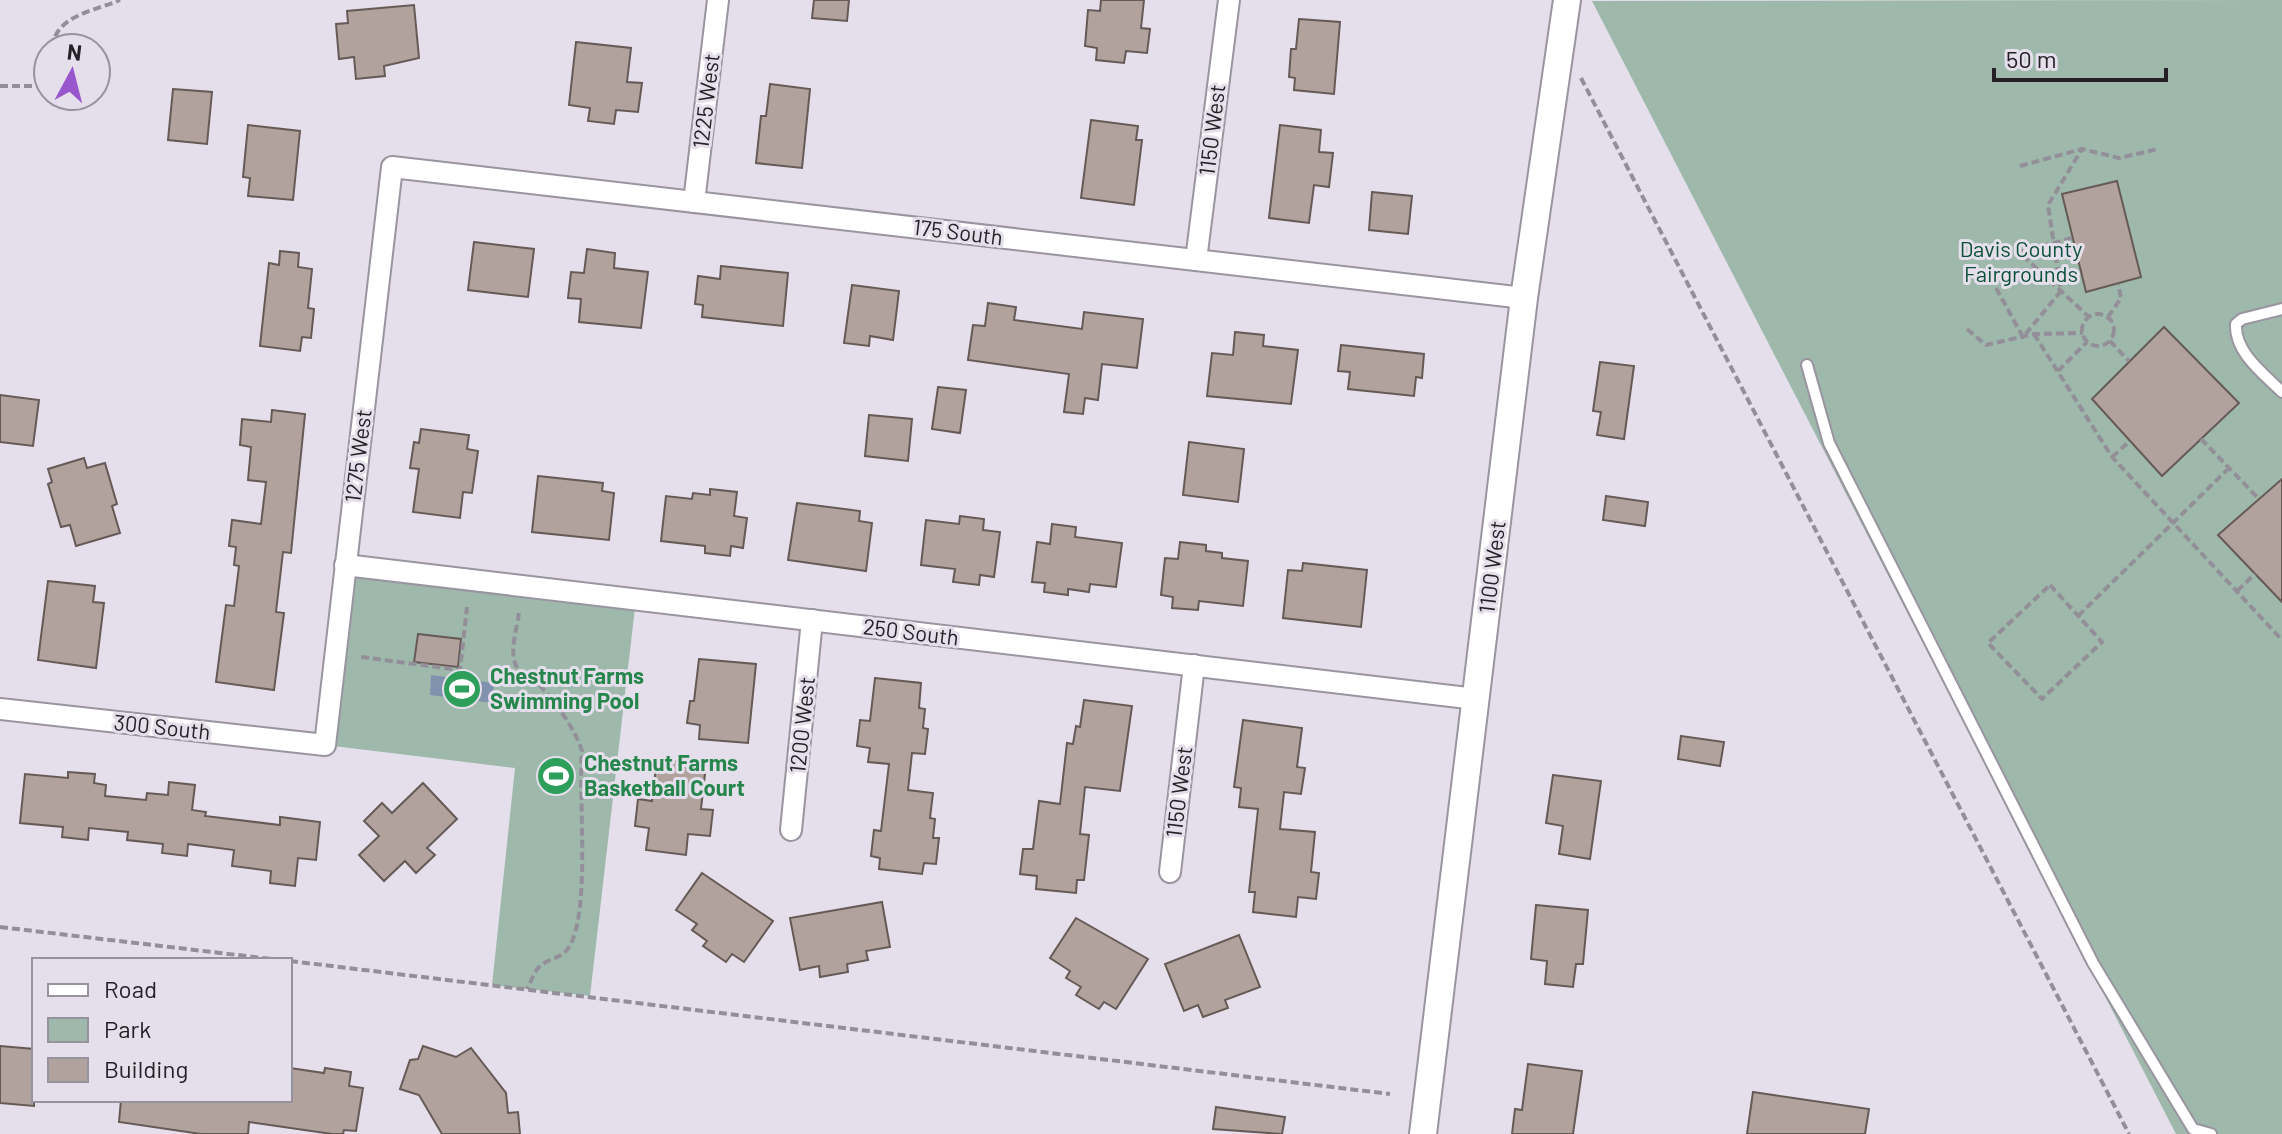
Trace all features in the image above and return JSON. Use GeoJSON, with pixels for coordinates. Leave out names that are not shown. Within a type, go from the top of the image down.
{"type":"FeatureCollection","features":[{"type":"Feature","properties":{"kind":"street","name":"1225 West"},"geometry":{"type":"LineString","coordinates":[[694,202],[718,0]]}},
{"type":"Feature","properties":{"kind":"street","name":"1150 West"},"geometry":{"type":"LineString","coordinates":[[1196,260],[1229,0]]}},
{"type":"Feature","properties":{"kind":"street","name":"1100 West"},"geometry":{"type":"LineString","coordinates":[[1423,1134],[1524,298],[1567,0]]}},
{"type":"Feature","properties":{"kind":"street","name":"175 South"},"geometry":{"type":"LineString","coordinates":[[392,167],[1524,298]]}},
{"type":"Feature","properties":{"kind":"street","name":"1275 West"},"geometry":{"type":"LineString","coordinates":[[325,745],[392,167]]}},
{"type":"Feature","properties":{"kind":"street","name":"250 South"},"geometry":{"type":"LineString","coordinates":[[345,565],[1476,699]]}},
{"type":"Feature","properties":{"kind":"street","name":"1200 West"},"geometry":{"type":"LineString","coordinates":[[791,830],[812,620]]}},
{"type":"Feature","properties":{"kind":"street","name":"1150 West"},"geometry":{"type":"LineString","coordinates":[[1170,872],[1194,665]]}},
{"type":"Feature","properties":{"kind":"street","name":"300 South"},"geometry":{"type":"LineString","coordinates":[[0,709],[325,745]]}},
{"type":"Feature","properties":{"kind":"lane"},"geometry":{"type":"LineString","coordinates":[[2282,309],[2242,319],[2236,324],[2236,333],[2251,360],[2282,392]]}},
{"type":"Feature","properties":{"kind":"lane"},"geometry":{"type":"LineString","coordinates":[[1807,365],[1829,443],[2093,963],[2193,1129],[2211,1134]]}},
{"type":"Feature","properties":{"kind":"path"},"geometry":{"type":"LineString","coordinates":[[54,32],[61,23],[120,0]]}},
{"type":"Feature","properties":{"kind":"path"},"geometry":{"type":"LineString","coordinates":[[1573,65],[2129,1134]]}},
{"type":"Feature","properties":{"kind":"path"},"geometry":{"type":"LineString","coordinates":[[0,86],[32,86]]}},
{"type":"Feature","properties":{"kind":"path"},"geometry":{"type":"LineString","coordinates":[[2023,337],[2061,291],[2048,205],[2082,149]]}},
{"type":"Feature","properties":{"kind":"path"},"geometry":{"type":"LineString","coordinates":[[2020,166],[2082,149],[2119,158],[2158,149]]}},
{"type":"Feature","properties":{"kind":"path"},"geometry":{"type":"LineString","coordinates":[[2072,238],[2053,240],[2019,252],[2089,317]]}},
{"type":"Feature","properties":{"kind":"path"},"geometry":{"type":"LineString","coordinates":[[2108,317],[2121,298],[2118,284]]}},
{"type":"Feature","properties":{"kind":"path"},"geometry":{"type":"LineString","coordinates":[[1996,288],[2023,337]]}},
{"type":"Feature","properties":{"kind":"path"},"geometry":{"type":"LineString","coordinates":[[2099,313],[2108,317],[2114,326],[2110,341],[2100,346],[2088,342],[2083,333],[2089,317],[2099,313]]}},
{"type":"Feature","properties":{"kind":"path"},"geometry":{"type":"LineString","coordinates":[[1967,329],[1986,345],[2034,334],[2083,333]]}},
{"type":"Feature","properties":{"kind":"path"},"geometry":{"type":"LineString","coordinates":[[2034,334],[2112,457],[2282,640]]}},
{"type":"Feature","properties":{"kind":"path"},"geometry":{"type":"LineString","coordinates":[[2110,341],[2129,361]]}},
{"type":"Feature","properties":{"kind":"path"},"geometry":{"type":"LineString","coordinates":[[2058,371],[2088,342]]}},
{"type":"Feature","properties":{"kind":"path"},"geometry":{"type":"LineString","coordinates":[[2201,439],[2259,499]]}},
{"type":"Feature","properties":{"kind":"path"},"geometry":{"type":"LineString","coordinates":[[2112,457],[2130,441]]}},
{"type":"Feature","properties":{"kind":"path"},"geometry":{"type":"LineString","coordinates":[[2078,616],[2229,468]]}},
{"type":"Feature","properties":{"kind":"path"},"geometry":{"type":"LineString","coordinates":[[2237,591],[2255,574]]}},
{"type":"Feature","properties":{"kind":"path"},"geometry":{"type":"LineString","coordinates":[[2050,585],[2078,616],[2102,642],[2042,699],[1988,643],[2050,585]]}},
{"type":"Feature","properties":{"kind":"path"},"geometry":{"type":"LineString","coordinates":[[361,657],[460,670],[467,607]]}},
{"type":"Feature","properties":{"kind":"path"},"geometry":{"type":"LineString","coordinates":[[519,613],[513,654],[516,665],[524,677],[540,685],[577,736],[582,751],[581,886],[574,933],[570,947],[537,968],[527,989]]}},
{"type":"Feature","properties":{"kind":"path"},"geometry":{"type":"LineString","coordinates":[[0,927],[263,958]]}},
{"type":"Feature","properties":{"kind":"path"},"geometry":{"type":"LineString","coordinates":[[292,961],[1390,1094]]}},
{"type":"Feature","properties":{"kind":"green space","name":"Davis County Fairgrounds"},"geometry":{"type":"Polygon","coordinates":[[[2282,0],[2282,1134],[2176,1134],[1592,1],[2282,0]]]}},
{"type":"Feature","properties":{"kind":"green space"},"geometry":{"type":"Polygon","coordinates":[[[345,565],[636,599],[590,996],[492,985],[515,768],[325,745],[345,565]]]}},
{"type":"Feature","properties":{"kind":"water","name":"Chestnut Farms Swimming Pool"},"geometry":{"type":"Polygon","coordinates":[[[431,675],[494,683],[492,703],[430,695],[431,675]]]}},
{"type":"Feature","properties":{"kind":"building"},"geometry":{"type":"Polygon","coordinates":[[[814,0],[849,0],[847,21],[812,18],[814,0]]]}},
{"type":"Feature","properties":{"kind":"building"},"geometry":{"type":"Polygon","coordinates":[[[1101,0],[1144,0],[1141,28],[1150,29],[1147,53],[1126,51],[1124,63],[1096,60],[1097,48],[1085,46],[1088,10],[1100,11],[1101,0]]]}},
{"type":"Feature","properties":{"kind":"building"},"geometry":{"type":"Polygon","coordinates":[[[414,5],[419,58],[384,66],[385,76],[356,79],[354,57],[339,59],[336,24],[348,23],[347,11],[414,5]]]}},
{"type":"Feature","properties":{"kind":"building"},"geometry":{"type":"Polygon","coordinates":[[[1299,19],[1340,22],[1334,94],[1294,90],[1295,78],[1289,77],[1291,49],[1296,49],[1299,19]]]}},
{"type":"Feature","properties":{"kind":"building"},"geometry":{"type":"Polygon","coordinates":[[[576,42],[631,48],[627,82],[642,83],[638,112],[616,110],[614,124],[588,121],[590,108],[569,105],[576,42]]]}},
{"type":"Feature","properties":{"kind":"building"},"geometry":{"type":"Polygon","coordinates":[[[770,84],[810,89],[802,168],[756,163],[761,116],[766,116],[770,84]]]}},
{"type":"Feature","properties":{"kind":"building"},"geometry":{"type":"Polygon","coordinates":[[[173,89],[212,92],[207,144],[168,140],[173,89]]]}},
{"type":"Feature","properties":{"kind":"building"},"geometry":{"type":"Polygon","coordinates":[[[1091,120],[1138,126],[1136,140],[1142,140],[1134,205],[1081,198],[1091,120]]]}},
{"type":"Feature","properties":{"kind":"building"},"geometry":{"type":"Polygon","coordinates":[[[248,125],[300,131],[293,200],[248,196],[250,178],[243,177],[248,125]]]}},
{"type":"Feature","properties":{"kind":"building"},"geometry":{"type":"Polygon","coordinates":[[[1280,125],[1321,130],[1319,152],[1333,153],[1329,187],[1314,185],[1309,223],[1269,218],[1280,125]]]}},
{"type":"Feature","properties":{"kind":"building"},"geometry":{"type":"Polygon","coordinates":[[[2117,181],[2141,277],[2086,292],[2062,194],[2117,181]]]}},
{"type":"Feature","properties":{"kind":"building"},"geometry":{"type":"Polygon","coordinates":[[[1372,192],[1412,196],[1408,234],[1369,230],[1372,192]]]}},
{"type":"Feature","properties":{"kind":"building"},"geometry":{"type":"Polygon","coordinates":[[[474,242],[534,249],[528,297],[468,290],[474,242]]]}},
{"type":"Feature","properties":{"kind":"building"},"geometry":{"type":"Polygon","coordinates":[[[587,249],[615,253],[614,268],[648,272],[641,328],[579,322],[581,299],[568,298],[571,272],[584,273],[587,249]]]}},
{"type":"Feature","properties":{"kind":"building"},"geometry":{"type":"Polygon","coordinates":[[[280,251],[299,253],[298,267],[312,269],[308,308],[314,309],[311,338],[302,337],[300,351],[260,346],[269,263],[279,265],[280,251]]]}},
{"type":"Feature","properties":{"kind":"building"},"geometry":{"type":"Polygon","coordinates":[[[721,266],[788,273],[783,326],[702,317],[703,305],[695,304],[698,276],[720,279],[721,266]]]}},
{"type":"Feature","properties":{"kind":"building"},"geometry":{"type":"Polygon","coordinates":[[[852,285],[899,291],[893,340],[870,336],[869,346],[844,343],[852,285]]]}},
{"type":"Feature","properties":{"kind":"building"},"geometry":{"type":"Polygon","coordinates":[[[988,303],[1016,307],[1014,320],[1082,329],[1084,312],[1143,319],[1137,368],[1102,364],[1098,400],[1085,398],[1083,414],[1064,412],[1069,374],[968,360],[973,325],[985,326],[988,303]]]}},
{"type":"Feature","properties":{"kind":"building"},"geometry":{"type":"Polygon","coordinates":[[[2164,327],[2239,403],[2162,476],[2092,399],[2164,327]]]}},
{"type":"Feature","properties":{"kind":"building"},"geometry":{"type":"Polygon","coordinates":[[[1235,332],[1264,335],[1263,346],[1298,350],[1291,404],[1207,396],[1212,353],[1233,355],[1235,332]]]}},
{"type":"Feature","properties":{"kind":"building"},"geometry":{"type":"Polygon","coordinates":[[[1341,345],[1424,354],[1422,378],[1416,377],[1414,396],[1348,389],[1350,372],[1338,371],[1341,345]]]}},
{"type":"Feature","properties":{"kind":"building"},"geometry":{"type":"Polygon","coordinates":[[[1600,362],[1634,366],[1624,439],[1597,435],[1601,412],[1593,411],[1600,362]]]}},
{"type":"Feature","properties":{"kind":"building"},"geometry":{"type":"Polygon","coordinates":[[[938,387],[966,390],[960,433],[932,429],[938,387]]]}},
{"type":"Feature","properties":{"kind":"building"},"geometry":{"type":"Polygon","coordinates":[[[0,395],[39,400],[33,446],[0,442],[0,395]]]}},
{"type":"Feature","properties":{"kind":"building"},"geometry":{"type":"Polygon","coordinates":[[[272,410],[305,414],[291,553],[283,552],[276,612],[284,613],[274,690],[216,682],[226,605],[234,606],[239,566],[234,565],[236,547],[229,546],[232,520],[261,524],[266,482],[248,480],[251,447],[240,445],[242,419],[271,422],[272,410]]]}},
{"type":"Feature","properties":{"kind":"building"},"geometry":{"type":"Polygon","coordinates":[[[869,415],[912,419],[908,461],[865,456],[869,415]]]}},
{"type":"Feature","properties":{"kind":"building"},"geometry":{"type":"Polygon","coordinates":[[[421,429],[469,435],[467,449],[478,451],[472,493],[463,492],[460,518],[413,512],[419,469],[410,468],[414,442],[419,443],[421,429]]]}},
{"type":"Feature","properties":{"kind":"building"},"geometry":{"type":"Polygon","coordinates":[[[1189,442],[1244,449],[1238,502],[1183,495],[1189,442]]]}},
{"type":"Feature","properties":{"kind":"building"},"geometry":{"type":"Polygon","coordinates":[[[84,458],[87,468],[105,463],[117,504],[112,506],[120,533],[76,546],[70,525],[61,527],[48,484],[52,482],[48,469],[84,458]]]}},
{"type":"Feature","properties":{"kind":"building"},"geometry":{"type":"Polygon","coordinates":[[[538,476],[603,483],[602,491],[614,493],[609,540],[532,532],[538,476]]]}},
{"type":"Feature","properties":{"kind":"building"},"geometry":{"type":"Polygon","coordinates":[[[2282,479],[2282,602],[2218,535],[2282,479]]]}},
{"type":"Feature","properties":{"kind":"building"},"geometry":{"type":"Polygon","coordinates":[[[710,489],[737,492],[734,516],[747,518],[743,548],[731,546],[730,556],[705,553],[705,546],[661,541],[666,496],[692,499],[693,493],[710,495],[710,489]]]}},
{"type":"Feature","properties":{"kind":"building"},"geometry":{"type":"Polygon","coordinates":[[[1606,496],[1648,502],[1645,526],[1603,520],[1606,496]]]}},
{"type":"Feature","properties":{"kind":"building"},"geometry":{"type":"Polygon","coordinates":[[[797,503],[860,511],[859,521],[872,523],[866,571],[788,560],[797,503]]]}},
{"type":"Feature","properties":{"kind":"building"},"geometry":{"type":"Polygon","coordinates":[[[960,516],[984,519],[983,530],[1000,532],[994,577],[980,575],[979,585],[953,582],[955,569],[921,565],[926,520],[959,524],[960,516]]]}},
{"type":"Feature","properties":{"kind":"building"},"geometry":{"type":"Polygon","coordinates":[[[1052,524],[1076,527],[1075,537],[1122,543],[1116,587],[1090,584],[1089,592],[1068,589],[1068,595],[1044,592],[1045,583],[1032,582],[1037,542],[1050,544],[1052,524]]]}},
{"type":"Feature","properties":{"kind":"building"},"geometry":{"type":"Polygon","coordinates":[[[1180,542],[1206,545],[1206,551],[1222,553],[1222,558],[1248,561],[1243,606],[1199,601],[1198,610],[1172,608],[1173,597],[1161,595],[1165,558],[1178,559],[1180,542]]]}},
{"type":"Feature","properties":{"kind":"building"},"geometry":{"type":"Polygon","coordinates":[[[1303,563],[1367,570],[1361,627],[1283,618],[1288,570],[1302,571],[1303,563]]]}},
{"type":"Feature","properties":{"kind":"building"},"geometry":{"type":"Polygon","coordinates":[[[48,581],[95,586],[93,602],[104,603],[96,668],[38,660],[48,581]]]}},
{"type":"Feature","properties":{"kind":"building"},"geometry":{"type":"Polygon","coordinates":[[[418,634],[461,639],[458,667],[414,662],[418,634]]]}},
{"type":"Feature","properties":{"kind":"building"},"geometry":{"type":"Polygon","coordinates":[[[699,659],[756,664],[748,743],[699,739],[700,725],[687,723],[690,701],[694,701],[699,659]]]}},
{"type":"Feature","properties":{"kind":"building"},"geometry":{"type":"Polygon","coordinates":[[[875,678],[921,683],[919,708],[925,709],[923,728],[928,729],[925,754],[912,753],[908,790],[933,793],[930,818],[935,819],[933,838],[939,838],[936,864],[924,863],[922,874],[879,869],[880,858],[871,856],[874,830],[881,831],[889,764],[868,762],[870,748],[857,746],[860,720],[870,721],[875,678]]]}},
{"type":"Feature","properties":{"kind":"building"},"geometry":{"type":"Polygon","coordinates":[[[1084,700],[1132,706],[1120,791],[1085,787],[1080,834],[1089,835],[1084,880],[1077,880],[1076,893],[1036,889],[1037,876],[1020,874],[1023,849],[1033,849],[1039,801],[1060,804],[1067,743],[1073,744],[1076,726],[1080,727],[1084,700]]]}},
{"type":"Feature","properties":{"kind":"building"},"geometry":{"type":"Polygon","coordinates":[[[1243,720],[1302,728],[1297,767],[1305,768],[1301,794],[1284,792],[1280,829],[1315,832],[1311,872],[1319,873],[1316,899],[1298,897],[1296,917],[1253,912],[1255,892],[1249,892],[1258,809],[1239,807],[1241,788],[1234,787],[1243,720]]]}},
{"type":"Feature","properties":{"kind":"building"},"geometry":{"type":"Polygon","coordinates":[[[1681,736],[1724,742],[1720,766],[1678,759],[1681,736]]]}},
{"type":"Feature","properties":{"kind":"building"},"geometry":{"type":"Polygon","coordinates":[[[657,759],[706,765],[701,809],[713,810],[710,836],[688,834],[686,855],[646,850],[649,828],[635,826],[638,799],[652,801],[657,759]]]}},
{"type":"Feature","properties":{"kind":"building"},"geometry":{"type":"Polygon","coordinates":[[[68,772],[95,774],[94,783],[106,785],[105,796],[146,800],[147,793],[168,795],[169,782],[195,785],[192,810],[206,812],[205,816],[280,825],[280,817],[320,822],[316,860],[298,858],[295,886],[270,883],[271,871],[232,866],[234,850],[188,844],[187,856],[162,853],[163,844],[127,840],[128,832],[89,828],[88,840],[62,837],[63,827],[20,823],[25,774],[68,778],[68,772]]]}},
{"type":"Feature","properties":{"kind":"building"},"geometry":{"type":"Polygon","coordinates":[[[1553,775],[1601,781],[1590,859],[1559,854],[1563,826],[1546,823],[1553,775]]]}},
{"type":"Feature","properties":{"kind":"building"},"geometry":{"type":"Polygon","coordinates":[[[423,783],[457,819],[427,848],[435,855],[416,873],[405,861],[384,881],[359,855],[379,836],[364,821],[382,803],[392,813],[423,783]]]}},
{"type":"Feature","properties":{"kind":"building"},"geometry":{"type":"Polygon","coordinates":[[[702,873],[773,921],[744,962],[732,954],[726,962],[703,946],[707,941],[692,930],[697,924],[676,910],[702,873]]]}},
{"type":"Feature","properties":{"kind":"building"},"geometry":{"type":"Polygon","coordinates":[[[882,902],[890,947],[866,951],[868,960],[847,964],[848,972],[820,977],[819,966],[800,970],[790,918],[882,902]]]}},
{"type":"Feature","properties":{"kind":"building"},"geometry":{"type":"Polygon","coordinates":[[[1536,905],[1588,910],[1583,964],[1576,964],[1573,987],[1545,984],[1547,961],[1531,959],[1536,905]]]}},
{"type":"Feature","properties":{"kind":"building"},"geometry":{"type":"Polygon","coordinates":[[[1076,918],[1148,959],[1116,1009],[1104,1002],[1099,1009],[1076,995],[1081,987],[1066,978],[1070,971],[1050,958],[1076,918]]]}},
{"type":"Feature","properties":{"kind":"building"},"geometry":{"type":"Polygon","coordinates":[[[1239,935],[1260,987],[1225,1000],[1228,1008],[1203,1017],[1198,1005],[1184,1011],[1165,964],[1239,935]]]}},
{"type":"Feature","properties":{"kind":"building"},"geometry":{"type":"Polygon","coordinates":[[[0,1046],[32,1049],[34,1106],[0,1103],[0,1046]]]}},
{"type":"Feature","properties":{"kind":"building"},"geometry":{"type":"Polygon","coordinates":[[[423,1046],[456,1057],[471,1048],[506,1093],[508,1113],[518,1112],[520,1134],[442,1134],[419,1095],[400,1089],[410,1060],[418,1059],[423,1046]]]}},
{"type":"Feature","properties":{"kind":"building"},"geometry":{"type":"Polygon","coordinates":[[[1528,1064],[1582,1071],[1573,1134],[1512,1134],[1515,1109],[1522,1110],[1528,1064]]]}},
{"type":"Feature","properties":{"kind":"building"},"geometry":{"type":"Polygon","coordinates":[[[292,1068],[324,1073],[325,1068],[351,1072],[349,1086],[363,1088],[356,1131],[344,1130],[343,1134],[249,1122],[248,1134],[201,1134],[119,1122],[121,1102],[292,1102],[292,1068]]]}},
{"type":"Feature","properties":{"kind":"building"},"geometry":{"type":"Polygon","coordinates":[[[1753,1092],[1869,1109],[1865,1134],[1747,1134],[1753,1092]]]}},
{"type":"Feature","properties":{"kind":"building"},"geometry":{"type":"Polygon","coordinates":[[[1216,1107],[1285,1117],[1282,1134],[1213,1129],[1216,1107]]]}},
{"type":"Feature","properties":{"kind":"place","name":"Chestnut Farms Swimming Pool"},"geometry":{"type":"Point","coordinates":[462,689]}},
{"type":"Feature","properties":{"kind":"place","name":"Chestnut Farms Basketball Court"},"geometry":{"type":"Point","coordinates":[556,776]}}]}
